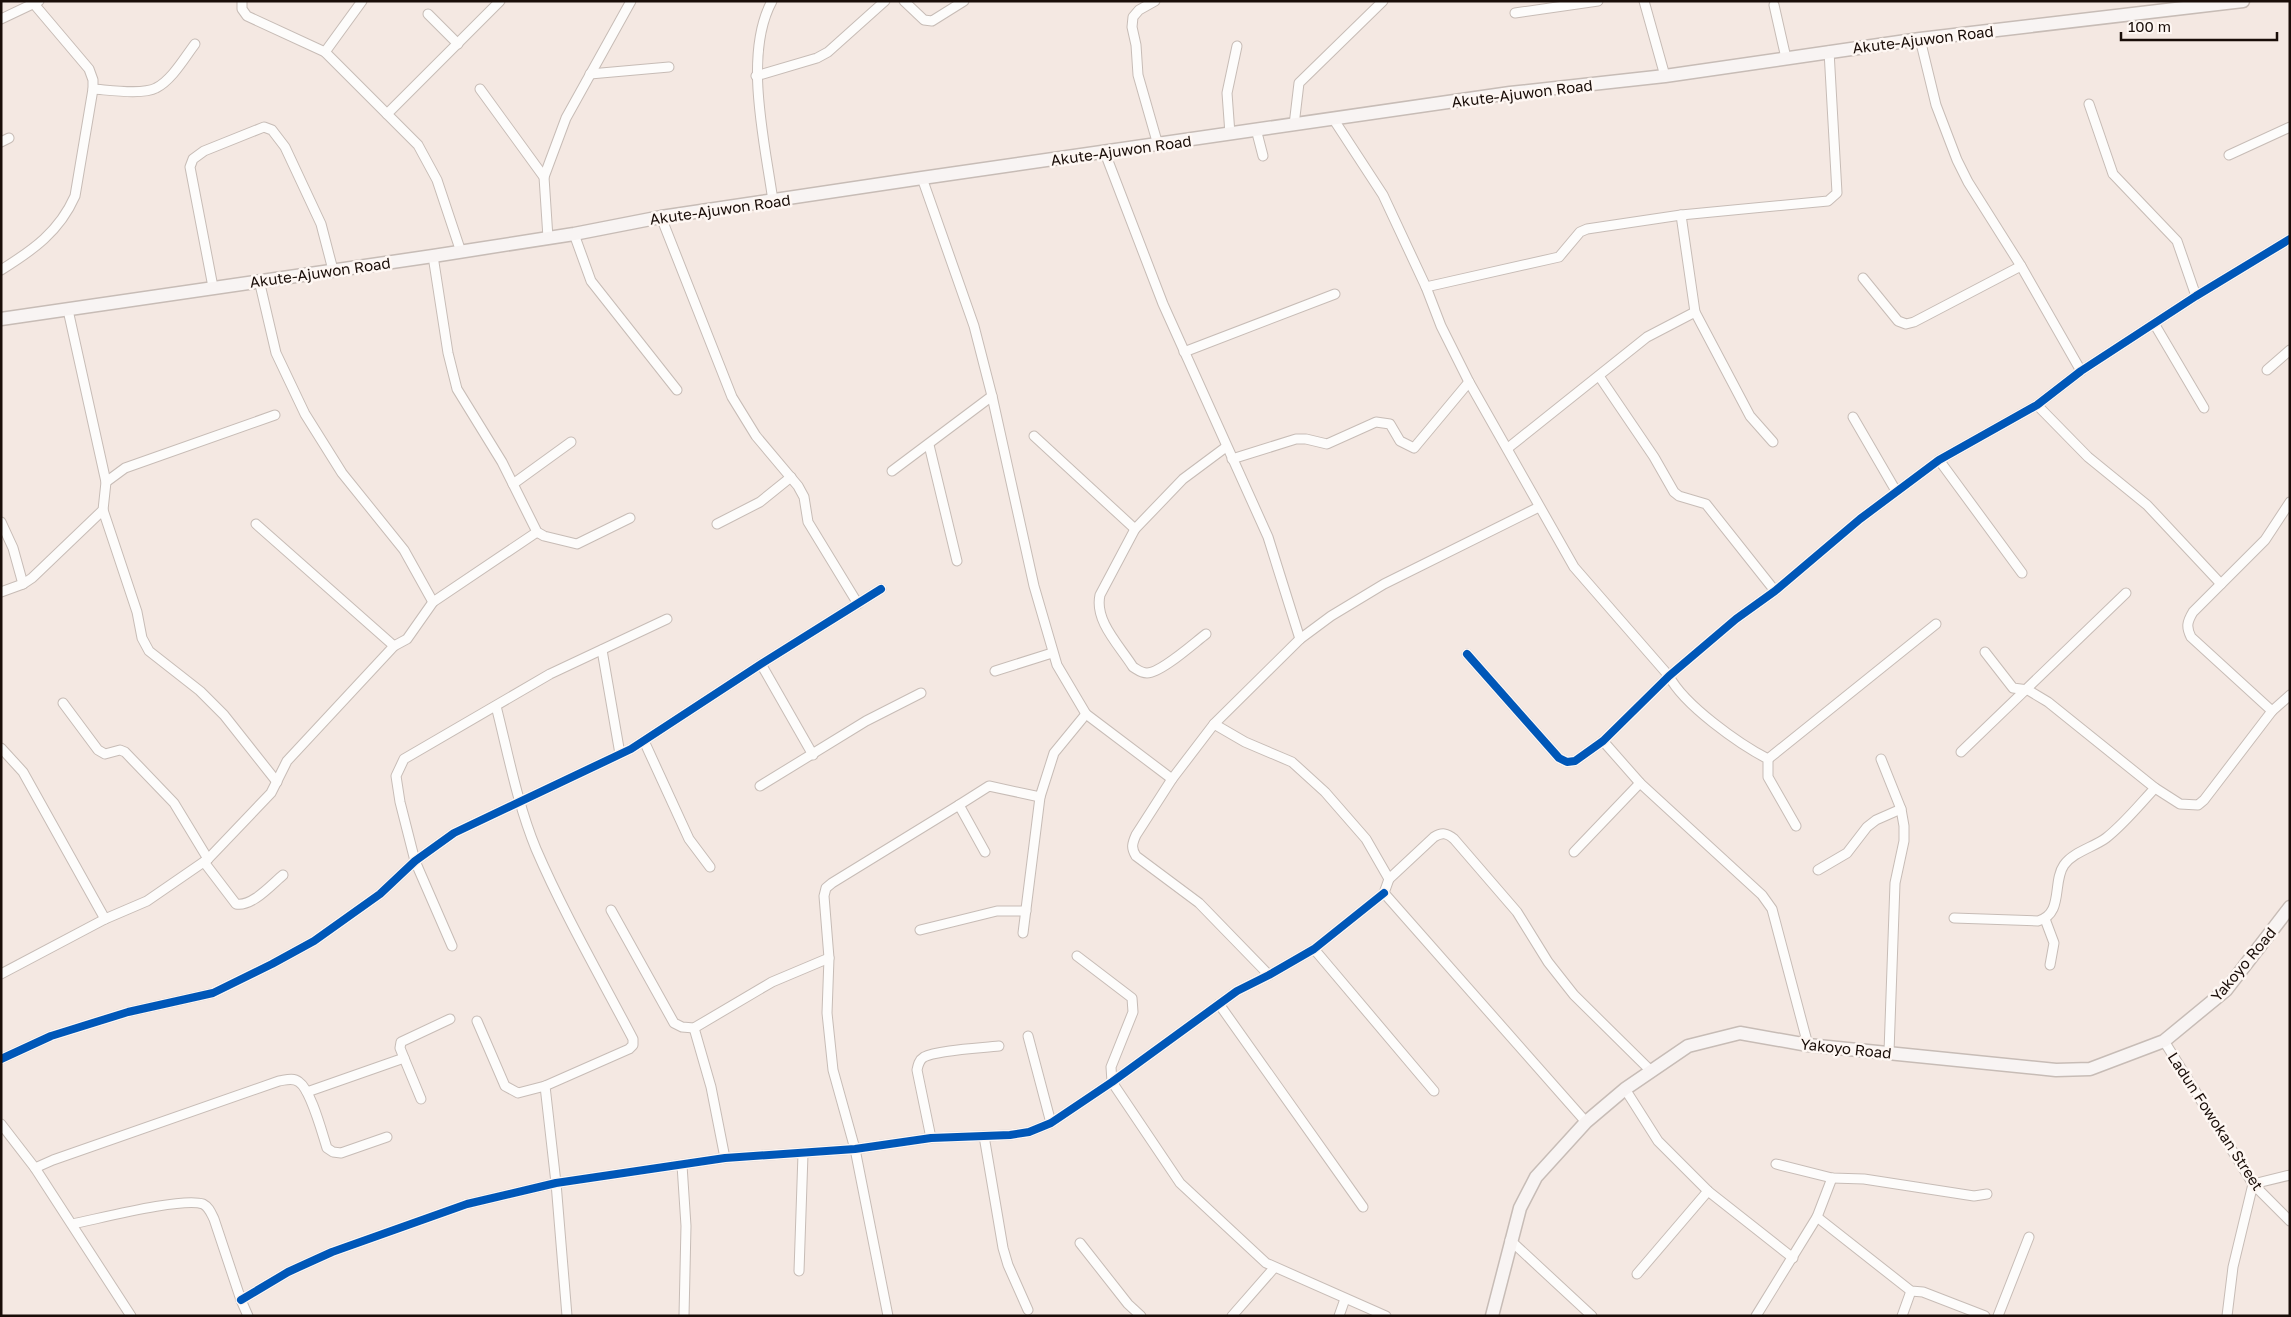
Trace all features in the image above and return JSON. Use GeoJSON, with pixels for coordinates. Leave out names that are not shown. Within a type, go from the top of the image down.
{"type":"FeatureCollection","features":[{"type":"Feature","properties":{"kind":"main road","name":"Akute-Ajuwon Road"},"geometry":{"type":"LineString","coordinates":[[1,319],[461,252],[574,234],[661,217],[1105,153],[1256,129],[1334,120],[1510,93],[1665,76],[1920,39],[2204,4],[2243,1]]}},
{"type":"Feature","properties":{"kind":"main road","name":"Yakoyo Road"},"geometry":{"type":"LineString","coordinates":[[1492,1316],[1510,1240],[1523,1202],[1536,1177],[1586,1122],[1625,1089],[1688,1046],[1740,1034],[1808,1046],[1889,1052],[2056,1070],[2090,1069],[2164,1041],[2226,990],[2290,907]]}},
{"type":"Feature","properties":{"kind":"street"},"geometry":{"type":"LineString","coordinates":[[242,1],[242,9],[247,16],[325,52],[418,145],[437,180],[461,252]]}},
{"type":"Feature","properties":{"kind":"street"},"geometry":{"type":"LineString","coordinates":[[325,52],[362,1]]}},
{"type":"Feature","properties":{"kind":"street"},"geometry":{"type":"LineString","coordinates":[[387,114],[500,1]]}},
{"type":"Feature","properties":{"kind":"street"},"geometry":{"type":"LineString","coordinates":[[548,238],[544,177],[566,118],[631,1]]}},
{"type":"Feature","properties":{"kind":"street"},"geometry":{"type":"LineString","coordinates":[[772,1],[764,15],[756,76],[773,201]]}},
{"type":"Feature","properties":{"kind":"street"},"geometry":{"type":"LineString","coordinates":[[756,76],[817,58],[828,52],[885,1]]}},
{"type":"Feature","properties":{"kind":"street"},"geometry":{"type":"LineString","coordinates":[[904,1],[924,20],[932,22],[964,1]]}},
{"type":"Feature","properties":{"kind":"street"},"geometry":{"type":"LineString","coordinates":[[1154,1],[1133,17],[1132,27],[1136,45],[1138,75],[1158,145]]}},
{"type":"Feature","properties":{"kind":"street"},"geometry":{"type":"LineString","coordinates":[[1294,125],[1299,83],[1384,1]]}},
{"type":"Feature","properties":{"kind":"street"},"geometry":{"type":"LineString","coordinates":[[1515,12],[1598,1]]}},
{"type":"Feature","properties":{"kind":"street"},"geometry":{"type":"LineString","coordinates":[[1644,1],[1665,76]]}},
{"type":"Feature","properties":{"kind":"street"},"geometry":{"type":"LineString","coordinates":[[1,19],[36,3],[89,69],[93,89],[75,196],[71,204],[44,241],[1,270]]}},
{"type":"Feature","properties":{"kind":"street"},"geometry":{"type":"LineString","coordinates":[[1774,5],[1786,58]]}},
{"type":"Feature","properties":{"kind":"street"},"geometry":{"type":"LineString","coordinates":[[428,14],[458,44]]}},
{"type":"Feature","properties":{"kind":"street"},"geometry":{"type":"LineString","coordinates":[[1920,39],[1936,104],[1957,160],[1968,182],[2021,266],[2081,372]]}},
{"type":"Feature","properties":{"kind":"street"},"geometry":{"type":"LineString","coordinates":[[93,89],[146,90],[156,88],[165,82],[195,44]]}},
{"type":"Feature","properties":{"kind":"street"},"geometry":{"type":"LineString","coordinates":[[1230,134],[1227,93],[1237,46]]}},
{"type":"Feature","properties":{"kind":"street"},"geometry":{"type":"LineString","coordinates":[[1426,287],[1559,257],[1580,232],[1587,229],[1681,215],[1828,201],[1837,193],[1829,51]]}},
{"type":"Feature","properties":{"kind":"street"},"geometry":{"type":"LineString","coordinates":[[590,74],[669,67]]}},
{"type":"Feature","properties":{"kind":"street"},"geometry":{"type":"LineString","coordinates":[[480,89],[544,177]]}},
{"type":"Feature","properties":{"kind":"street"},"geometry":{"type":"LineString","coordinates":[[2089,104],[2113,174],[2177,241],[2196,296]]}},
{"type":"Feature","properties":{"kind":"street"},"geometry":{"type":"LineString","coordinates":[[1334,120],[1383,195],[1426,287],[1441,326],[1469,382],[1574,567],[1669,676],[1675,688],[1751,750],[1768,759]]}},
{"type":"Feature","properties":{"kind":"street"},"geometry":{"type":"LineString","coordinates":[[2229,155],[2290,127]]}},
{"type":"Feature","properties":{"kind":"street"},"geometry":{"type":"LineString","coordinates":[[213,287],[190,167],[193,159],[204,150],[264,128],[272,130],[285,147],[322,224],[333,270]]}},
{"type":"Feature","properties":{"kind":"street"},"geometry":{"type":"LineString","coordinates":[[1256,129],[1264,156]]}},
{"type":"Feature","properties":{"kind":"street"},"geometry":{"type":"LineString","coordinates":[[1105,153],[1163,304],[1226,448],[1268,537],[1300,639]]}},
{"type":"Feature","properties":{"kind":"street"},"geometry":{"type":"LineString","coordinates":[[922,178],[974,326],[992,396],[1034,586],[1052,653],[1086,714],[1172,779]]}},
{"type":"Feature","properties":{"kind":"street"},"geometry":{"type":"LineString","coordinates":[[1681,215],[1695,312],[1750,416],[1773,442]]}},
{"type":"Feature","properties":{"kind":"street"},"geometry":{"type":"LineString","coordinates":[[661,217],[732,397],[756,436],[791,477],[804,497],[808,522],[858,604]]}},
{"type":"Feature","properties":{"kind":"street"},"geometry":{"type":"LineString","coordinates":[[574,234],[591,281],[677,390]]}},
{"type":"Feature","properties":{"kind":"street"},"geometry":{"type":"LineString","coordinates":[[1468,654],[1559,758],[1567,762],[1574,761],[1603,741],[1669,676],[1736,619],[1775,590],[1896,491],[1939,460],[2037,405],[2081,372],[2155,325],[2196,296],[2290,239]]}},
{"type":"Feature","properties":{"kind":"street"},"geometry":{"type":"LineString","coordinates":[[433,256],[448,353],[456,389],[502,462],[537,532],[544,536],[577,544],[630,518]]}},
{"type":"Feature","properties":{"kind":"street"},"geometry":{"type":"LineString","coordinates":[[1863,278],[1898,321],[1906,324],[1914,322],[2021,266]]}},
{"type":"Feature","properties":{"kind":"street"},"geometry":{"type":"LineString","coordinates":[[259,280],[276,353],[305,414],[342,473],[404,550],[433,602]]}},
{"type":"Feature","properties":{"kind":"street"},"geometry":{"type":"LineString","coordinates":[[1184,352],[1336,294]]}},
{"type":"Feature","properties":{"kind":"street"},"geometry":{"type":"LineString","coordinates":[[68,310],[106,482],[103,510],[137,612],[142,638],[149,651],[200,691],[224,715],[276,782]]}},
{"type":"Feature","properties":{"kind":"street"},"geometry":{"type":"LineString","coordinates":[[1508,448],[1647,338],[1695,312]]}},
{"type":"Feature","properties":{"kind":"street"},"geometry":{"type":"LineString","coordinates":[[2155,325],[2204,408]]}},
{"type":"Feature","properties":{"kind":"street"},"geometry":{"type":"LineString","coordinates":[[2267,370],[2290,350]]}},
{"type":"Feature","properties":{"kind":"street"},"geometry":{"type":"LineString","coordinates":[[1599,376],[1654,457],[1674,492],[1679,496],[1706,504],[1775,590]]}},
{"type":"Feature","properties":{"kind":"street"},"geometry":{"type":"LineString","coordinates":[[1232,459],[1296,439],[1306,439],[1327,444],[1376,422],[1390,424],[1400,441],[1414,448],[1469,382]]}},
{"type":"Feature","properties":{"kind":"street"},"geometry":{"type":"LineString","coordinates":[[892,471],[992,396]]}},
{"type":"Feature","properties":{"kind":"street"},"geometry":{"type":"LineString","coordinates":[[2037,405],[2088,457],[2148,505],[2221,584]]}},
{"type":"Feature","properties":{"kind":"street"},"geometry":{"type":"LineString","coordinates":[[106,482],[125,468],[274,416]]}},
{"type":"Feature","properties":{"kind":"street"},"geometry":{"type":"LineString","coordinates":[[1853,417],[1896,491]]}},
{"type":"Feature","properties":{"kind":"street"},"geometry":{"type":"LineString","coordinates":[[1034,436],[1136,529]]}},
{"type":"Feature","properties":{"kind":"street"},"geometry":{"type":"LineString","coordinates":[[513,484],[571,442]]}},
{"type":"Feature","properties":{"kind":"street"},"geometry":{"type":"LineString","coordinates":[[929,445],[957,561]]}},
{"type":"Feature","properties":{"kind":"street"},"geometry":{"type":"LineString","coordinates":[[1206,634],[1159,669],[1149,673],[1140,672],[1133,667],[1099,613],[1100,595],[1136,529],[1183,479],[1226,448]]}},
{"type":"Feature","properties":{"kind":"street"},"geometry":{"type":"LineString","coordinates":[[1939,460],[2022,573]]}},
{"type":"Feature","properties":{"kind":"street"},"geometry":{"type":"LineString","coordinates":[[717,524],[760,502],[791,477]]}},
{"type":"Feature","properties":{"kind":"street"},"geometry":{"type":"LineString","coordinates":[[2272,711],[2191,637],[2187,630],[2188,621],[2193,612],[2265,540],[2290,502]]}},
{"type":"Feature","properties":{"kind":"street"},"geometry":{"type":"LineString","coordinates":[[1270,976],[1199,904],[1136,856],[1132,850],[1132,843],[1136,836],[1172,779],[1214,724],[1300,639],[1331,616],[1384,584],[1539,507]]}},
{"type":"Feature","properties":{"kind":"street"},"geometry":{"type":"LineString","coordinates":[[1,592],[23,584],[32,578],[103,510]]}},
{"type":"Feature","properties":{"kind":"street"},"geometry":{"type":"LineString","coordinates":[[1,522],[13,548],[23,584]]}},
{"type":"Feature","properties":{"kind":"street"},"geometry":{"type":"LineString","coordinates":[[256,524],[394,646]]}},
{"type":"Feature","properties":{"kind":"street"},"geometry":{"type":"LineString","coordinates":[[1,974],[105,919],[147,901],[206,861],[271,793],[287,761],[394,646],[407,639],[433,602],[537,532]]}},
{"type":"Feature","properties":{"kind":"street"},"geometry":{"type":"LineString","coordinates":[[1,1059],[51,1036],[128,1012],[213,992],[230,986],[314,942],[380,894],[415,861],[454,833],[644,741],[761,664],[881,589]]}},
{"type":"Feature","properties":{"kind":"street"},"geometry":{"type":"LineString","coordinates":[[1962,752],[2126,594]]}},
{"type":"Feature","properties":{"kind":"street"},"geometry":{"type":"LineString","coordinates":[[452,946],[415,861],[400,802],[396,776],[404,758],[550,674],[667,619]]}},
{"type":"Feature","properties":{"kind":"street"},"geometry":{"type":"LineString","coordinates":[[1768,759],[1936,624]]}},
{"type":"Feature","properties":{"kind":"street"},"geometry":{"type":"LineString","coordinates":[[602,650],[620,754]]}},
{"type":"Feature","properties":{"kind":"street"},"geometry":{"type":"LineString","coordinates":[[1985,652],[2013,688],[2028,690],[2048,702],[2155,788],[2180,804],[2198,805],[2204,800],[2272,711],[2290,695]]}},
{"type":"Feature","properties":{"kind":"street"},"geometry":{"type":"LineString","coordinates":[[995,671],[1052,653]]}},
{"type":"Feature","properties":{"kind":"street"},"geometry":{"type":"LineString","coordinates":[[761,664],[813,755]]}},
{"type":"Feature","properties":{"kind":"street"},"geometry":{"type":"LineString","coordinates":[[760,786],[866,721],[921,693]]}},
{"type":"Feature","properties":{"kind":"street"},"geometry":{"type":"LineString","coordinates":[[63,703],[98,750],[105,754],[120,750],[125,752],[174,803],[206,861],[236,904],[244,904],[252,900],[282,875]]}},
{"type":"Feature","properties":{"kind":"street"},"geometry":{"type":"LineString","coordinates":[[477,1021],[505,1086],[518,1093],[545,1086],[629,1049],[633,1045],[634,1039],[578,934],[536,849],[496,706]]}},
{"type":"Feature","properties":{"kind":"street"},"geometry":{"type":"LineString","coordinates":[[1023,933],[1040,798],[1054,753],[1086,714]]}},
{"type":"Feature","properties":{"kind":"street"},"geometry":{"type":"LineString","coordinates":[[1214,724],[1245,742],[1292,762],[1325,792],[1366,839],[1389,879]]}},
{"type":"Feature","properties":{"kind":"street"},"geometry":{"type":"LineString","coordinates":[[644,741],[689,839],[710,867]]}},
{"type":"Feature","properties":{"kind":"street"},"geometry":{"type":"LineString","coordinates":[[1603,741],[1640,783],[1762,895],[1772,909],[1808,1046]]}},
{"type":"Feature","properties":{"kind":"street"},"geometry":{"type":"LineString","coordinates":[[1,748],[23,772],[105,919]]}},
{"type":"Feature","properties":{"kind":"street"},"geometry":{"type":"LineString","coordinates":[[1768,759],[1768,778],[1796,826]]}},
{"type":"Feature","properties":{"kind":"street"},"geometry":{"type":"LineString","coordinates":[[1881,759],[1901,810],[1904,826],[1904,842],[1895,883],[1889,1052]]}},
{"type":"Feature","properties":{"kind":"street"},"geometry":{"type":"LineString","coordinates":[[1574,852],[1640,783]]}},
{"type":"Feature","properties":{"kind":"street"},"geometry":{"type":"LineString","coordinates":[[888,1316],[855,1149],[832,1070],[827,1013],[829,958],[824,896],[826,888],[989,786],[1040,798]]}},
{"type":"Feature","properties":{"kind":"street"},"geometry":{"type":"LineString","coordinates":[[1954,918],[2038,921],[2045,919],[2054,906],[2060,873],[2068,860],[2112,833],[2155,788]]}},
{"type":"Feature","properties":{"kind":"street"},"geometry":{"type":"LineString","coordinates":[[959,805],[985,852]]}},
{"type":"Feature","properties":{"kind":"street"},"geometry":{"type":"LineString","coordinates":[[1818,870],[1847,853],[1867,826],[1876,820],[1901,810]]}},
{"type":"Feature","properties":{"kind":"street"},"geometry":{"type":"LineString","coordinates":[[241,1300],[288,1272],[332,1252],[467,1204],[556,1183],[725,1158],[803,1154],[931,1138],[1029,1132],[1051,1123],[1112,1082],[1237,991],[1270,976],[1314,949],[1384,893],[1389,879],[1440,833],[1448,834],[1517,912],[1548,962],[1574,994],[1651,1071]]}},
{"type":"Feature","properties":{"kind":"street"},"geometry":{"type":"LineString","coordinates":[[1384,893],[1586,1122]]}},
{"type":"Feature","properties":{"kind":"street"},"geometry":{"type":"LineString","coordinates":[[611,910],[674,1022],[682,1027],[694,1028],[772,982],[829,958]]}},
{"type":"Feature","properties":{"kind":"street"},"geometry":{"type":"LineString","coordinates":[[920,930],[997,911],[1026,911]]}},
{"type":"Feature","properties":{"kind":"street"},"geometry":{"type":"LineString","coordinates":[[2045,919],[2054,943],[2050,965]]}},
{"type":"Feature","properties":{"kind":"street"},"geometry":{"type":"LineString","coordinates":[[1314,949],[1434,1091]]}},
{"type":"Feature","properties":{"kind":"street"},"geometry":{"type":"LineString","coordinates":[[1076,956],[1132,998],[1134,1004],[1131,1019],[1111,1067],[1112,1082],[1180,1183],[1274,1268],[1386,1316]]}},
{"type":"Feature","properties":{"kind":"street"},"geometry":{"type":"LineString","coordinates":[[1220,1004],[1363,1207]]}},
{"type":"Feature","properties":{"kind":"street"},"geometry":{"type":"LineString","coordinates":[[421,1099],[400,1048],[401,1042],[450,1019]]}},
{"type":"Feature","properties":{"kind":"street"},"geometry":{"type":"LineString","coordinates":[[694,1028],[711,1087],[725,1158]]}},
{"type":"Feature","properties":{"kind":"street"},"geometry":{"type":"LineString","coordinates":[[1028,1036],[1051,1123]]}},
{"type":"Feature","properties":{"kind":"street","name":"Ladun Fowokan Street"},"geometry":{"type":"LineString","coordinates":[[2164,1041],[2253,1184],[2290,1221]]}},
{"type":"Feature","properties":{"kind":"street"},"geometry":{"type":"LineString","coordinates":[[931,1138],[917,1070],[918,1063],[925,1057],[940,1053],[999,1046]]}},
{"type":"Feature","properties":{"kind":"street"},"geometry":{"type":"LineString","coordinates":[[307,1092],[404,1058]]}},
{"type":"Feature","properties":{"kind":"street"},"geometry":{"type":"LineString","coordinates":[[35,1168],[279,1081],[292,1079],[300,1082],[307,1092],[327,1148],[333,1152],[341,1153],[387,1137]]}},
{"type":"Feature","properties":{"kind":"street"},"geometry":{"type":"LineString","coordinates":[[545,1086],[556,1183],[567,1316]]}},
{"type":"Feature","properties":{"kind":"street"},"geometry":{"type":"LineString","coordinates":[[1625,1089],[1658,1141],[1708,1190],[1793,1258]]}},
{"type":"Feature","properties":{"kind":"street"},"geometry":{"type":"LineString","coordinates":[[1,1124],[35,1168],[131,1316]]}},
{"type":"Feature","properties":{"kind":"street"},"geometry":{"type":"LineString","coordinates":[[984,1136],[1008,1265],[1028,1310]]}},
{"type":"Feature","properties":{"kind":"street"},"geometry":{"type":"LineString","coordinates":[[799,1271],[803,1154]]}},
{"type":"Feature","properties":{"kind":"street"},"geometry":{"type":"LineString","coordinates":[[1776,1164],[1832,1178],[1864,1179],[1974,1196],[1987,1194]]}},
{"type":"Feature","properties":{"kind":"street"},"geometry":{"type":"LineString","coordinates":[[682,1165],[686,1226],[684,1316]]}},
{"type":"Feature","properties":{"kind":"street"},"geometry":{"type":"LineString","coordinates":[[2227,1316],[2233,1267],[2253,1184],[2290,1175]]}},
{"type":"Feature","properties":{"kind":"street"},"geometry":{"type":"LineString","coordinates":[[1756,1316],[1817,1217],[1832,1178]]}},
{"type":"Feature","properties":{"kind":"street"},"geometry":{"type":"LineString","coordinates":[[1637,1274],[1708,1190]]}},
{"type":"Feature","properties":{"kind":"street"},"geometry":{"type":"LineString","coordinates":[[72,1224],[192,1202],[204,1205],[210,1209],[214,1219],[248,1316]]}},
{"type":"Feature","properties":{"kind":"street"},"geometry":{"type":"LineString","coordinates":[[1817,1217],[1911,1291],[1924,1292],[1985,1316]]}},
{"type":"Feature","properties":{"kind":"street"},"geometry":{"type":"LineString","coordinates":[[1998,1316],[2029,1237]]}},
{"type":"Feature","properties":{"kind":"street"},"geometry":{"type":"LineString","coordinates":[[1510,1240],[1592,1316]]}},
{"type":"Feature","properties":{"kind":"street"},"geometry":{"type":"LineString","coordinates":[[1080,1243],[1128,1304],[1141,1316]]}},
{"type":"Feature","properties":{"kind":"street"},"geometry":{"type":"LineString","coordinates":[[1232,1316],[1274,1268]]}},
{"type":"Feature","properties":{"kind":"street"},"geometry":{"type":"LineString","coordinates":[[1902,1316],[1911,1291]]}},
{"type":"Feature","properties":{"kind":"street"},"geometry":{"type":"LineString","coordinates":[[1339,1316],[1345,1299]]}},
{"type":"Feature","properties":{"kind":"cycle path"},"geometry":{"type":"LineString","coordinates":[[1467,654],[1559,758],[1567,762],[1575,761],[1603,741],[1669,676],[1736,619],[1775,591],[1860,519],[1939,460],[2037,405],[2081,371],[2196,296],[2290,239]]}},
{"type":"Feature","properties":{"kind":"cycle path"},"geometry":{"type":"LineString","coordinates":[[1,1059],[51,1036],[128,1012],[213,993],[272,964],[314,941],[380,894],[415,861],[454,833],[631,749],[761,664],[881,589]]}},
{"type":"Feature","properties":{"kind":"cycle path"},"geometry":{"type":"LineString","coordinates":[[241,1300],[288,1272],[332,1252],[467,1204],[556,1183],[725,1158],[855,1149],[931,1138],[1010,1135],[1029,1132],[1051,1123],[1112,1082],[1237,991],[1314,949],[1384,893]]}}]}
